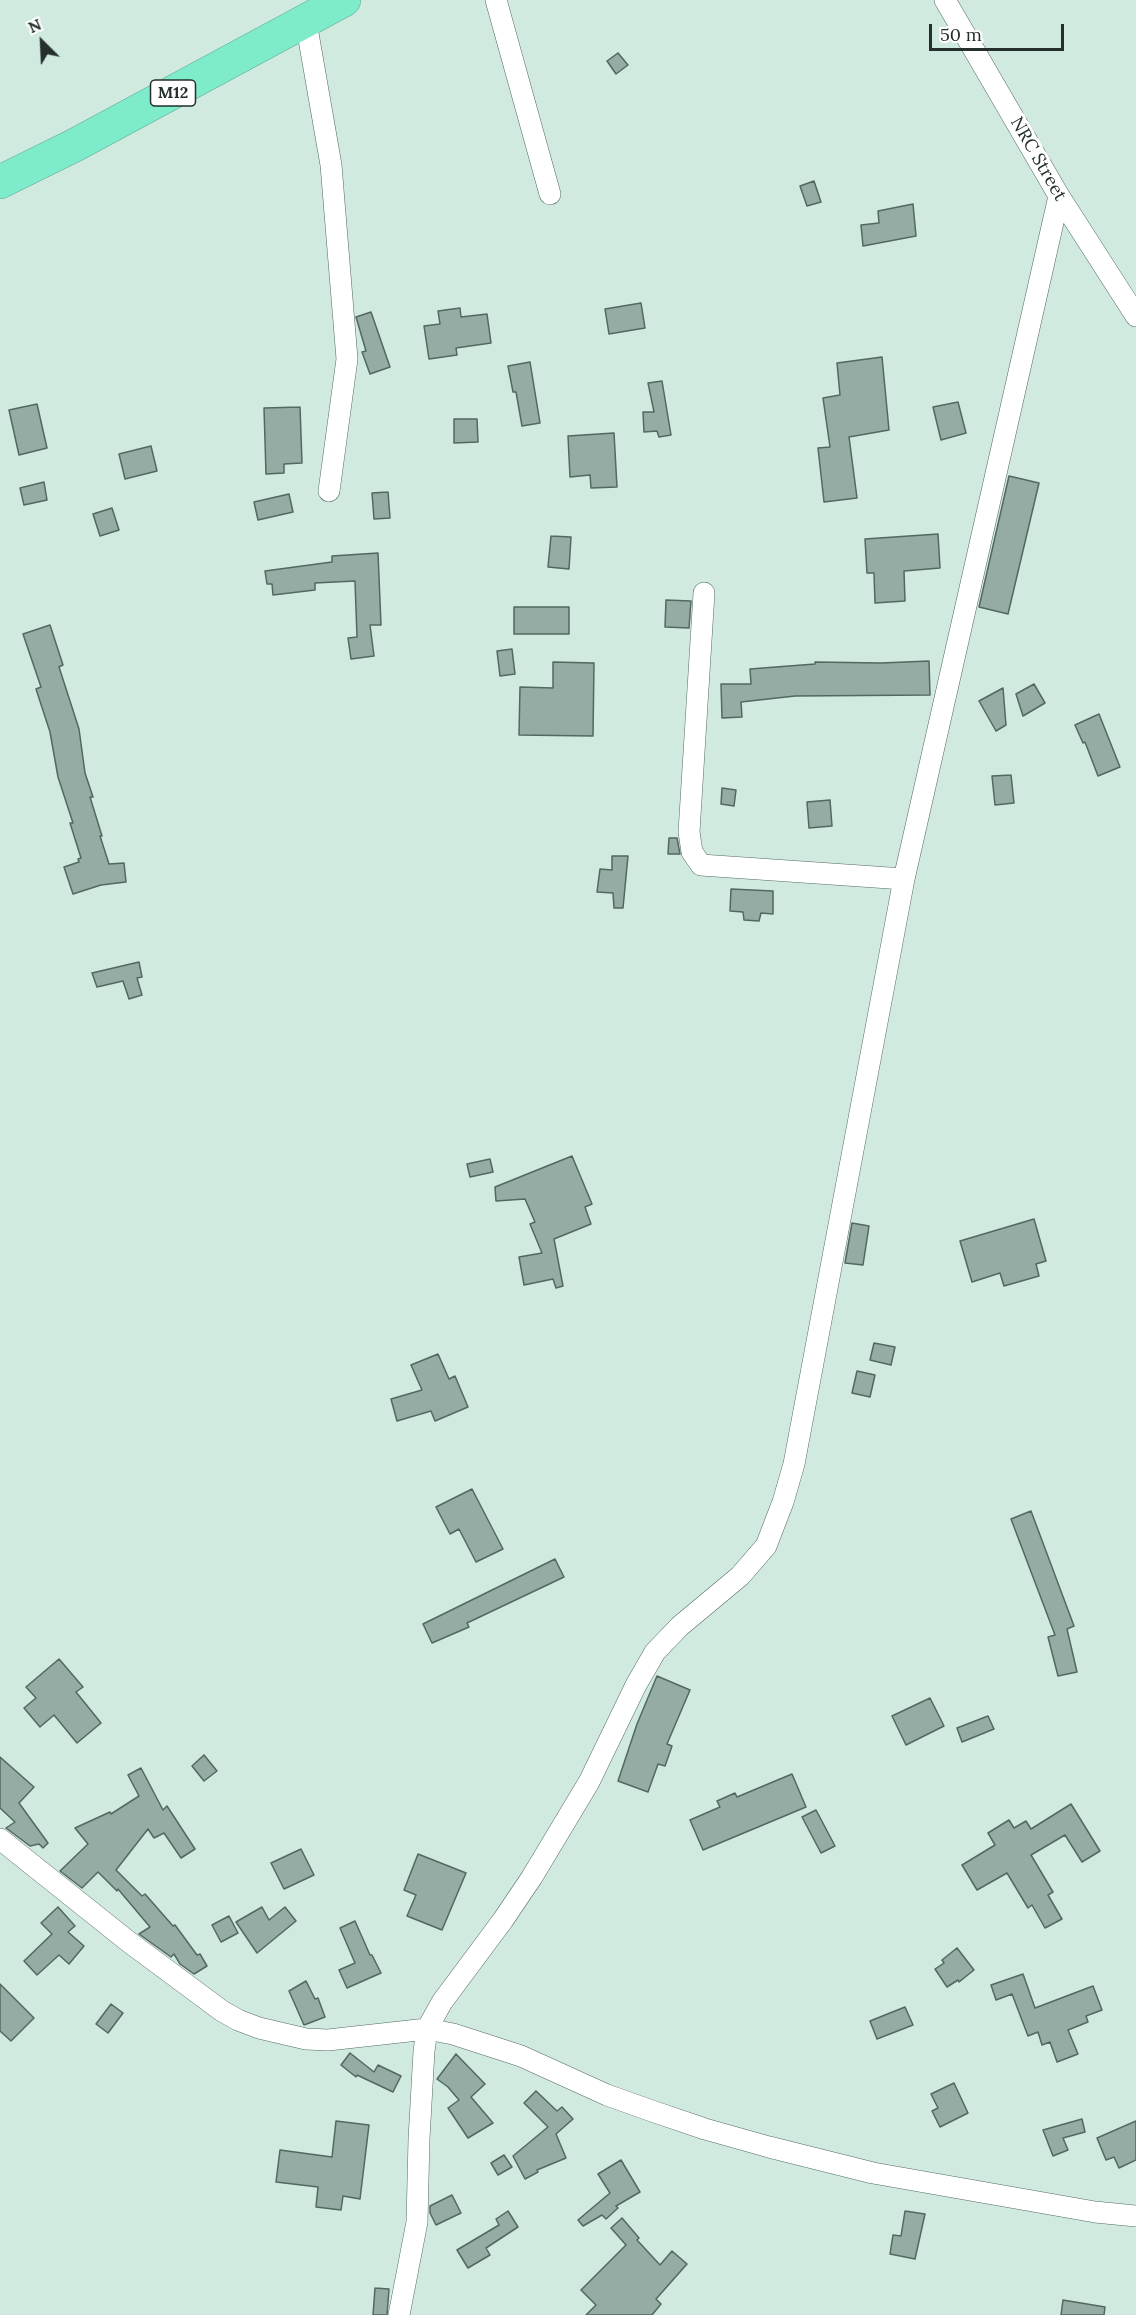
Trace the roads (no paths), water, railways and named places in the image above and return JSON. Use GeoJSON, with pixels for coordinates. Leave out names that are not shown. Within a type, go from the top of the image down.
{"type":"FeatureCollection","features":[{"type":"Feature","properties":{"kind":"highway","name":"M12"},"geometry":{"type":"LineString","coordinates":[[0,182],[75,145],[344,0]]}},
{"type":"Feature","properties":{"kind":"street"},"geometry":{"type":"LineString","coordinates":[[496,0],[550,194]]}},
{"type":"Feature","properties":{"kind":"street","name":"NRC Street"},"geometry":{"type":"LineString","coordinates":[[945,0],[1059,196],[1136,316]]}},
{"type":"Feature","properties":{"kind":"street"},"geometry":{"type":"LineString","coordinates":[[306,22],[331,165],[347,359],[329,490]]}},
{"type":"Feature","properties":{"kind":"street"},"geometry":{"type":"LineString","coordinates":[[399,2315],[417,2222],[420,2117],[427,2029],[442,2002],[503,1920],[589,1782],[636,1685],[655,1652],[680,1626],[740,1576],[766,1546],[783,1502],[794,1464],[904,879],[1059,196]]}},
{"type":"Feature","properties":{"kind":"street"},"geometry":{"type":"LineString","coordinates":[[704,593],[689,832],[692,852],[701,865],[904,879]]}},
{"type":"Feature","properties":{"kind":"street"},"geometry":{"type":"LineString","coordinates":[[0,1839],[129,1942],[238,2020],[259,2028],[306,2039],[363,2037],[427,2029],[453,2034],[521,2056],[608,2095],[705,2129],[759,2144],[873,2173],[1095,2212],[1136,2216]]}}]}
